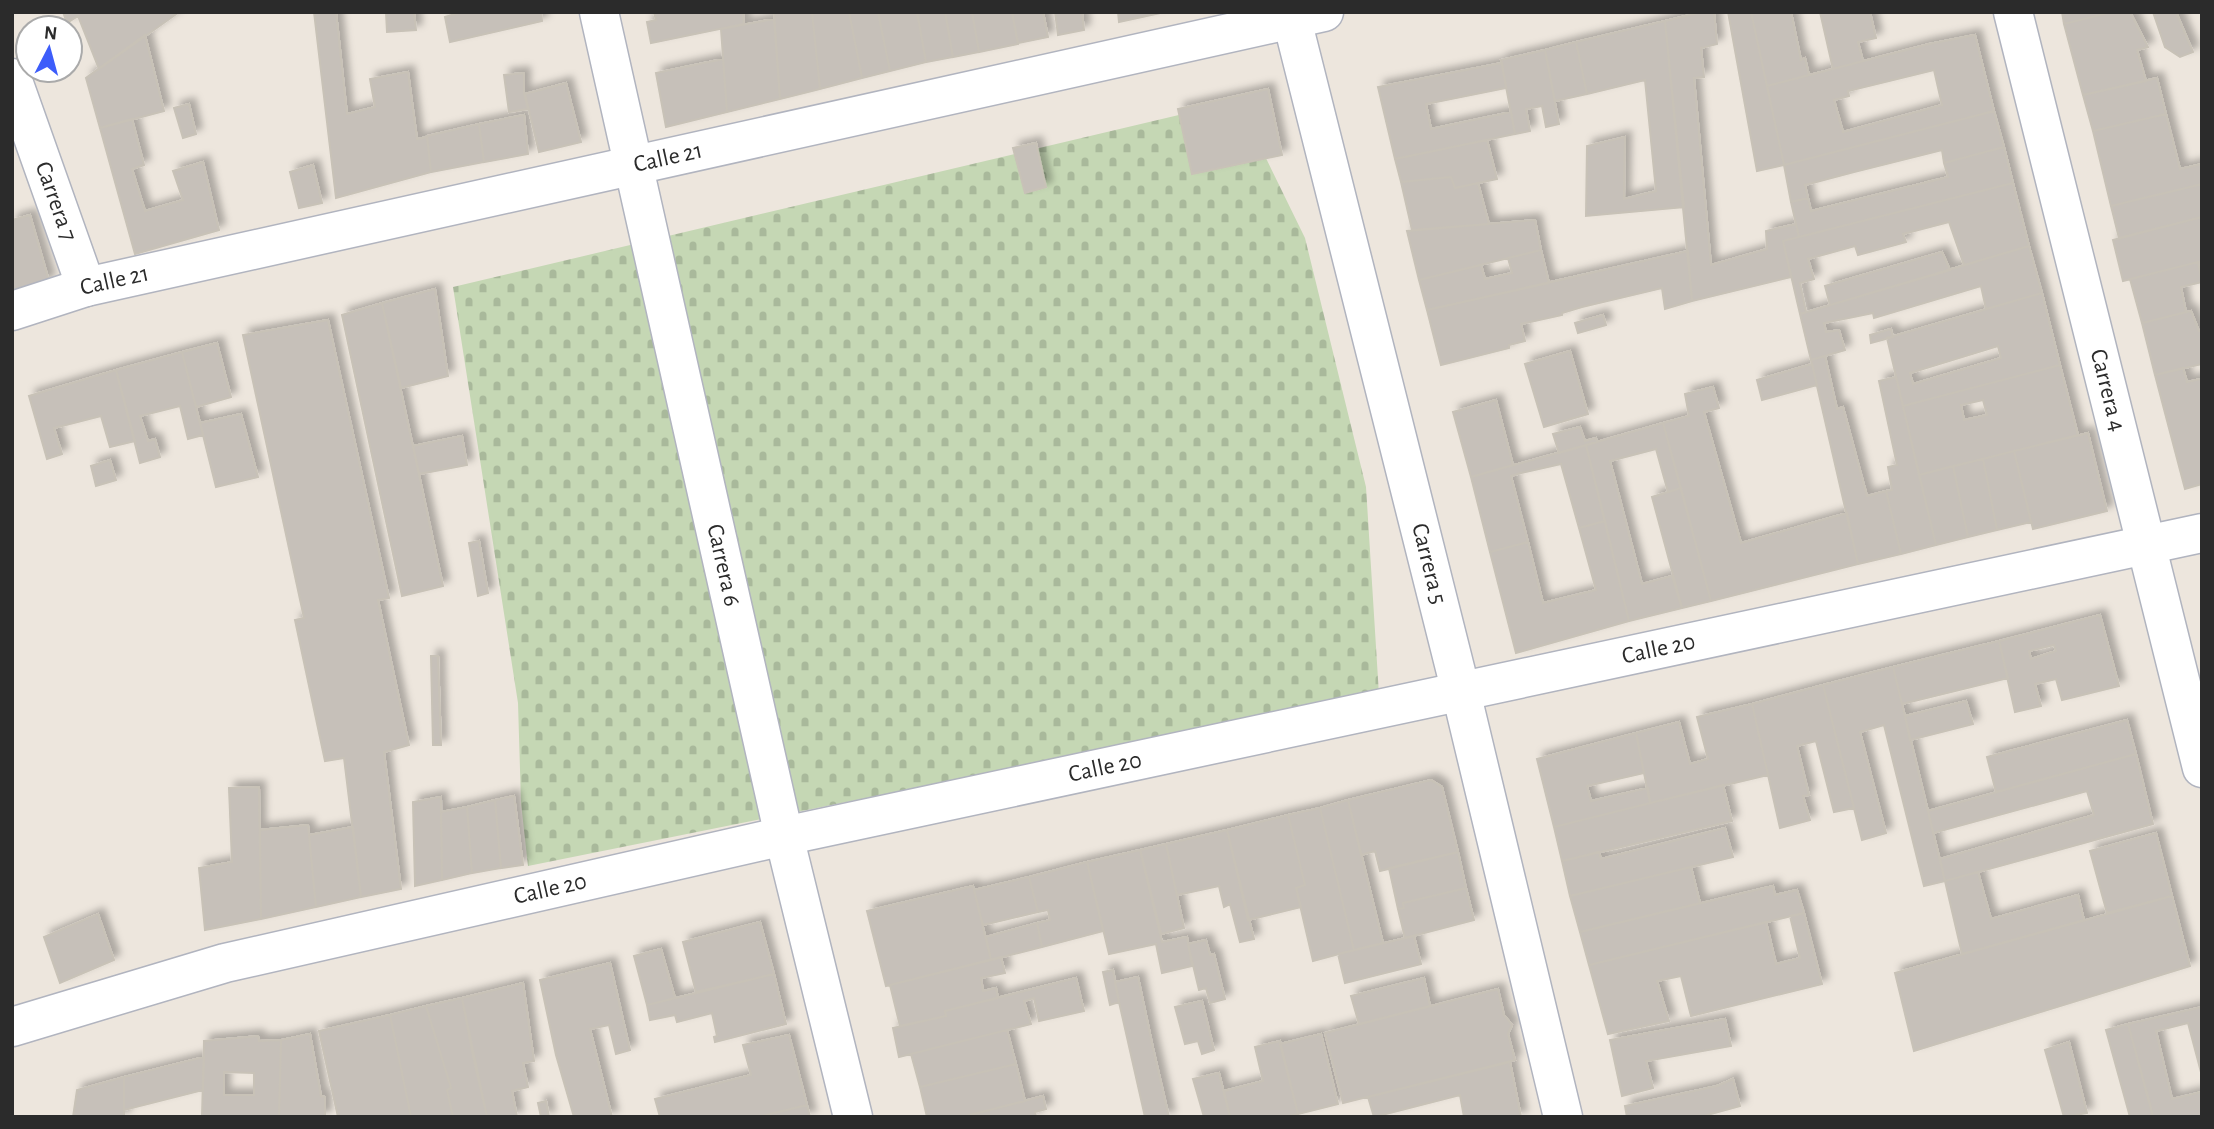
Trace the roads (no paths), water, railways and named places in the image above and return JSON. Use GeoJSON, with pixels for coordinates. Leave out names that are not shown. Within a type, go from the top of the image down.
{"type":"FeatureCollection","features":[{"type":"Feature","properties":{"kind":"street","name":"Carrera 6"},"geometry":{"type":"LineString","coordinates":[[599,12],[784,836],[853,1117]]}},
{"type":"Feature","properties":{"kind":"street","name":"Carrera 4"},"geometry":{"type":"LineString","coordinates":[[2013,12],[2202,768]]}},
{"type":"Feature","properties":{"kind":"street","name":"Calle 21"},"geometry":{"type":"LineString","coordinates":[[12,311],[86,287],[1302,15]]}},
{"type":"Feature","properties":{"kind":"street","name":"Carrera 5"},"geometry":{"type":"LineString","coordinates":[[1302,15],[1563,1117]]}},
{"type":"Feature","properties":{"kind":"street","name":"Carrera 7"},"geometry":{"type":"LineString","coordinates":[[12,78],[86,287]]}},
{"type":"Feature","properties":{"kind":"street","name":"Calle 20"},"geometry":{"type":"LineString","coordinates":[[12,1027],[225,964],[784,836],[2202,533]]}}]}
